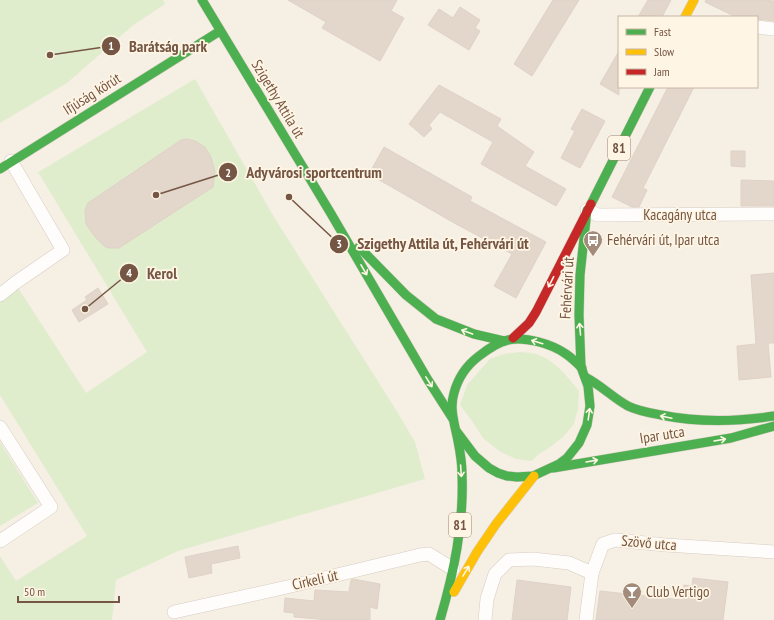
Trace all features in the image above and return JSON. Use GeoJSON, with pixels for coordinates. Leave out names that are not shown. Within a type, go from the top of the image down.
{"type":"FeatureCollection","features":[{"type":"Feature","properties":{"kind":"street","name":"Szigethy Attila út"},"geometry":{"type":"LineString","coordinates":[[202,0],[330,212],[428,380],[453,419]]}},
{"type":"Feature","properties":{"kind":"street"},"geometry":{"type":"LineString","coordinates":[[686,16],[694,0]]}},
{"type":"Feature","properties":{"kind":"street"},"geometry":{"type":"LineString","coordinates":[[758,27],[774,29]]}},
{"type":"Feature","properties":{"kind":"street","name":"Ifjúság körút"},"geometry":{"type":"LineString","coordinates":[[0,169],[220,31]]}},
{"type":"Feature","properties":{"kind":"street","name":"Fehérvári út"},"geometry":{"type":"LineString","coordinates":[[440,619],[453,569],[460,526],[462,469],[453,419],[452,408],[454,392],[468,365],[479,355],[508,340],[529,324],[649,88]]}},
{"type":"Feature","properties":{"kind":"street"},"geometry":{"type":"LineString","coordinates":[[0,295],[63,250],[12,161]]}},
{"type":"Feature","properties":{"kind":"street","name":"Fehérvári út"},"geometry":{"type":"LineString","coordinates":[[440,619],[477,552],[496,524],[534,476],[553,468],[564,461],[574,451],[582,439],[587,427],[590,413],[590,399],[588,385],[583,372],[579,295],[580,268],[587,210]]}},
{"type":"Feature","properties":{"kind":"street","name":"Kacagány utca"},"geometry":{"type":"LineString","coordinates":[[587,210],[598,215],[774,214]]}},
{"type":"Feature","properties":{"kind":"street","name":"Szigethy Attila út"},"geometry":{"type":"LineString","coordinates":[[330,212],[366,254],[401,290],[436,319],[474,334],[508,340]]}},
{"type":"Feature","properties":{"kind":"street"},"geometry":{"type":"LineString","coordinates":[[508,340],[531,340],[556,349],[566,354],[583,372]]}},
{"type":"Feature","properties":{"kind":"street","name":"Ipar utca"},"geometry":{"type":"LineString","coordinates":[[583,372],[618,400],[644,412],[677,419],[710,422],[738,421],[774,416]]}},
{"type":"Feature","properties":{"kind":"street","name":"Ipar utca"},"geometry":{"type":"LineString","coordinates":[[553,468],[725,440],[774,426]]}},
{"type":"Feature","properties":{"kind":"street"},"geometry":{"type":"LineString","coordinates":[[0,427],[51,507],[0,540]]}},
{"type":"Feature","properties":{"kind":"street","name":"Fehérvári út"},"geometry":{"type":"LineString","coordinates":[[456,432],[482,463],[499,474],[517,477],[534,476]]}},
{"type":"Feature","properties":{"kind":"street","name":"Szövő utca"},"geometry":{"type":"LineString","coordinates":[[586,620],[592,573],[603,544],[615,540],[774,552]]}},
{"type":"Feature","properties":{"kind":"street","name":"Cirkeli út"},"geometry":{"type":"LineString","coordinates":[[174,612],[420,555],[429,554],[453,569]]}},
{"type":"Feature","properties":{"kind":"street"},"geometry":{"type":"LineString","coordinates":[[485,620],[487,599],[495,574],[509,560],[532,559],[570,563],[592,573]]}},
{"type":"Feature","properties":{"kind":"green space"},"geometry":{"type":"Polygon","coordinates":[[[0,0],[163,0],[165,4],[132,26],[67,83],[0,123],[0,0]]]}},
{"type":"Feature","properties":{"kind":"green space"},"geometry":{"type":"Polygon","coordinates":[[[195,79],[274,217],[415,442],[425,479],[178,551],[116,580],[112,620],[0,620],[0,556],[16,581],[87,536],[0,395],[0,295],[15,283],[86,393],[147,352],[38,172],[195,79]]]}},
{"type":"Feature","properties":{"kind":"green space"},"geometry":{"type":"Polygon","coordinates":[[[520,352],[536,354],[549,360],[560,369],[579,391],[578,409],[574,424],[563,437],[539,454],[532,461],[516,459],[499,451],[483,438],[460,405],[467,385],[490,359],[504,354],[520,352]]]}},
{"type":"Feature","properties":{"kind":"green space"},"geometry":{"type":"Polygon","coordinates":[[[0,442],[38,503],[0,526],[0,442]]]}},
{"type":"Feature","properties":{"kind":"building"},"geometry":{"type":"Polygon","coordinates":[[[288,0],[397,0],[391,11],[404,18],[380,61],[322,28],[326,22],[288,0]]]}},
{"type":"Feature","properties":{"kind":"building"},"geometry":{"type":"Polygon","coordinates":[[[553,0],[579,0],[532,76],[514,64],[553,0]]]}},
{"type":"Feature","properties":{"kind":"building"},"geometry":{"type":"Polygon","coordinates":[[[648,0],[671,0],[663,16],[639,16],[648,0]]]}},
{"type":"Feature","properties":{"kind":"building"},"geometry":{"type":"Polygon","coordinates":[[[706,0],[774,1],[774,21],[758,19],[758,16],[734,16],[705,2],[706,0]]]}},
{"type":"Feature","properties":{"kind":"building"},"geometry":{"type":"Polygon","coordinates":[[[460,7],[480,20],[475,28],[480,31],[469,50],[428,25],[439,9],[453,18],[460,7]]]}},
{"type":"Feature","properties":{"kind":"building"},"geometry":{"type":"Polygon","coordinates":[[[618,53],[619,95],[600,84],[618,53]]]}},
{"type":"Feature","properties":{"kind":"building"},"geometry":{"type":"Polygon","coordinates":[[[439,85],[501,119],[497,126],[534,152],[525,166],[566,189],[556,206],[481,164],[493,142],[440,112],[429,125],[432,129],[424,137],[409,124],[439,85]]]}},
{"type":"Feature","properties":{"kind":"building"},"geometry":{"type":"Polygon","coordinates":[[[667,88],[693,88],[643,188],[647,190],[639,207],[632,207],[612,197],[667,88]]]}},
{"type":"Feature","properties":{"kind":"building"},"geometry":{"type":"Polygon","coordinates":[[[582,109],[605,121],[580,168],[561,158],[575,131],[571,129],[582,109]]]}},
{"type":"Feature","properties":{"kind":"building"},"geometry":{"type":"Polygon","coordinates":[[[187,139],[195,141],[205,147],[211,157],[215,172],[213,187],[119,248],[108,248],[104,246],[95,237],[86,224],[85,210],[88,203],[181,140],[187,139]]]}},
{"type":"Feature","properties":{"kind":"building"},"geometry":{"type":"Polygon","coordinates":[[[384,147],[472,197],[470,201],[546,242],[516,298],[494,286],[512,254],[369,174],[384,147]]]}},
{"type":"Feature","properties":{"kind":"building"},"geometry":{"type":"Polygon","coordinates":[[[731,151],[745,151],[745,167],[731,166],[731,151]]]}},
{"type":"Feature","properties":{"kind":"building"},"geometry":{"type":"Polygon","coordinates":[[[741,180],[774,181],[774,206],[741,206],[741,180]]]}},
{"type":"Feature","properties":{"kind":"building"},"geometry":{"type":"Polygon","coordinates":[[[774,273],[774,343],[768,343],[771,377],[739,380],[737,346],[756,344],[751,275],[774,273]]]}},
{"type":"Feature","properties":{"kind":"building"},"geometry":{"type":"Polygon","coordinates":[[[98,288],[108,304],[79,322],[72,310],[87,300],[85,297],[98,288]]]}},
{"type":"Feature","properties":{"kind":"building"},"geometry":{"type":"Polygon","coordinates":[[[238,546],[240,558],[211,564],[212,573],[189,578],[185,557],[238,546]]]}},
{"type":"Feature","properties":{"kind":"building"},"geometry":{"type":"Polygon","coordinates":[[[693,578],[728,582],[723,620],[596,620],[600,591],[682,600],[684,585],[692,586],[693,578]]]}},
{"type":"Feature","properties":{"kind":"building"},"geometry":{"type":"Polygon","coordinates":[[[353,579],[380,584],[377,609],[370,607],[370,620],[329,620],[294,617],[294,613],[284,612],[285,598],[314,601],[315,590],[349,592],[351,580],[353,579]]]}},
{"type":"Feature","properties":{"kind":"building"},"geometry":{"type":"Polygon","coordinates":[[[517,580],[571,587],[567,620],[512,620],[517,580]]]}},
{"type":"Feature","properties":{"kind":"traffic: fast"},"geometry":{"type":"LineString","coordinates":[[202,0],[330,212],[428,380],[453,419]]}},
{"type":"Feature","properties":{"kind":"traffic: fast"},"geometry":{"type":"LineString","coordinates":[[0,169],[220,31]]}},
{"type":"Feature","properties":{"kind":"traffic: fast"},"geometry":{"type":"LineString","coordinates":[[591,204],[649,88]]}},
{"type":"Feature","properties":{"kind":"traffic: fast"},"geometry":{"type":"LineString","coordinates":[[457,432],[475,456],[489,468],[507,476],[517,477],[533,476],[559,464],[567,458],[579,443],[587,425],[590,406],[588,386],[581,367],[579,315],[580,275],[587,210]]}},
{"type":"Feature","properties":{"kind":"traffic: fast"},"geometry":{"type":"LineString","coordinates":[[359,247],[406,295],[436,319],[474,334],[504,341]]}},
{"type":"Feature","properties":{"kind":"traffic: fast"},"geometry":{"type":"LineString","coordinates":[[440,620],[450,584],[460,530],[462,466],[452,405],[454,393],[461,377],[471,363],[493,346],[501,342],[515,339],[530,340],[546,344],[560,350],[582,368]]}},
{"type":"Feature","properties":{"kind":"traffic: fast"},"geometry":{"type":"LineString","coordinates":[[585,377],[628,406],[648,413],[675,418],[718,421],[745,420],[774,416]]}},
{"type":"Feature","properties":{"kind":"traffic: fast"},"geometry":{"type":"LineString","coordinates":[[553,468],[731,438],[774,426]]}},
{"type":"Feature","properties":{"kind":"traffic: slow"},"geometry":{"type":"LineString","coordinates":[[686,16],[694,0]]}},
{"type":"Feature","properties":{"kind":"traffic: slow"},"geometry":{"type":"LineString","coordinates":[[454,592],[477,552],[496,524],[534,476]]}},
{"type":"Feature","properties":{"kind":"traffic: jam"},"geometry":{"type":"LineString","coordinates":[[513,338],[529,323],[536,312],[591,204]]}},
{"type":"Feature","properties":{"kind":"place","name":"Barátság park"},"geometry":{"type":"Point","coordinates":[50,55]}},
{"type":"Feature","properties":{"kind":"place","name":"Adyvárosi sportcentrum"},"geometry":{"type":"Point","coordinates":[156,195]}},
{"type":"Feature","properties":{"kind":"place","name":"Szigethy Attila út, Fehérvári út"},"geometry":{"type":"Point","coordinates":[289,197]}},
{"type":"Feature","properties":{"kind":"place","name":"Fehérvári út, Ipar utca"},"geometry":{"type":"Point","coordinates":[593,257]}},
{"type":"Feature","properties":{"kind":"place","name":"Kerol"},"geometry":{"type":"Point","coordinates":[85,309]}},
{"type":"Feature","properties":{"kind":"place","name":"Club Vertigo"},"geometry":{"type":"Point","coordinates":[632,609]}}]}
